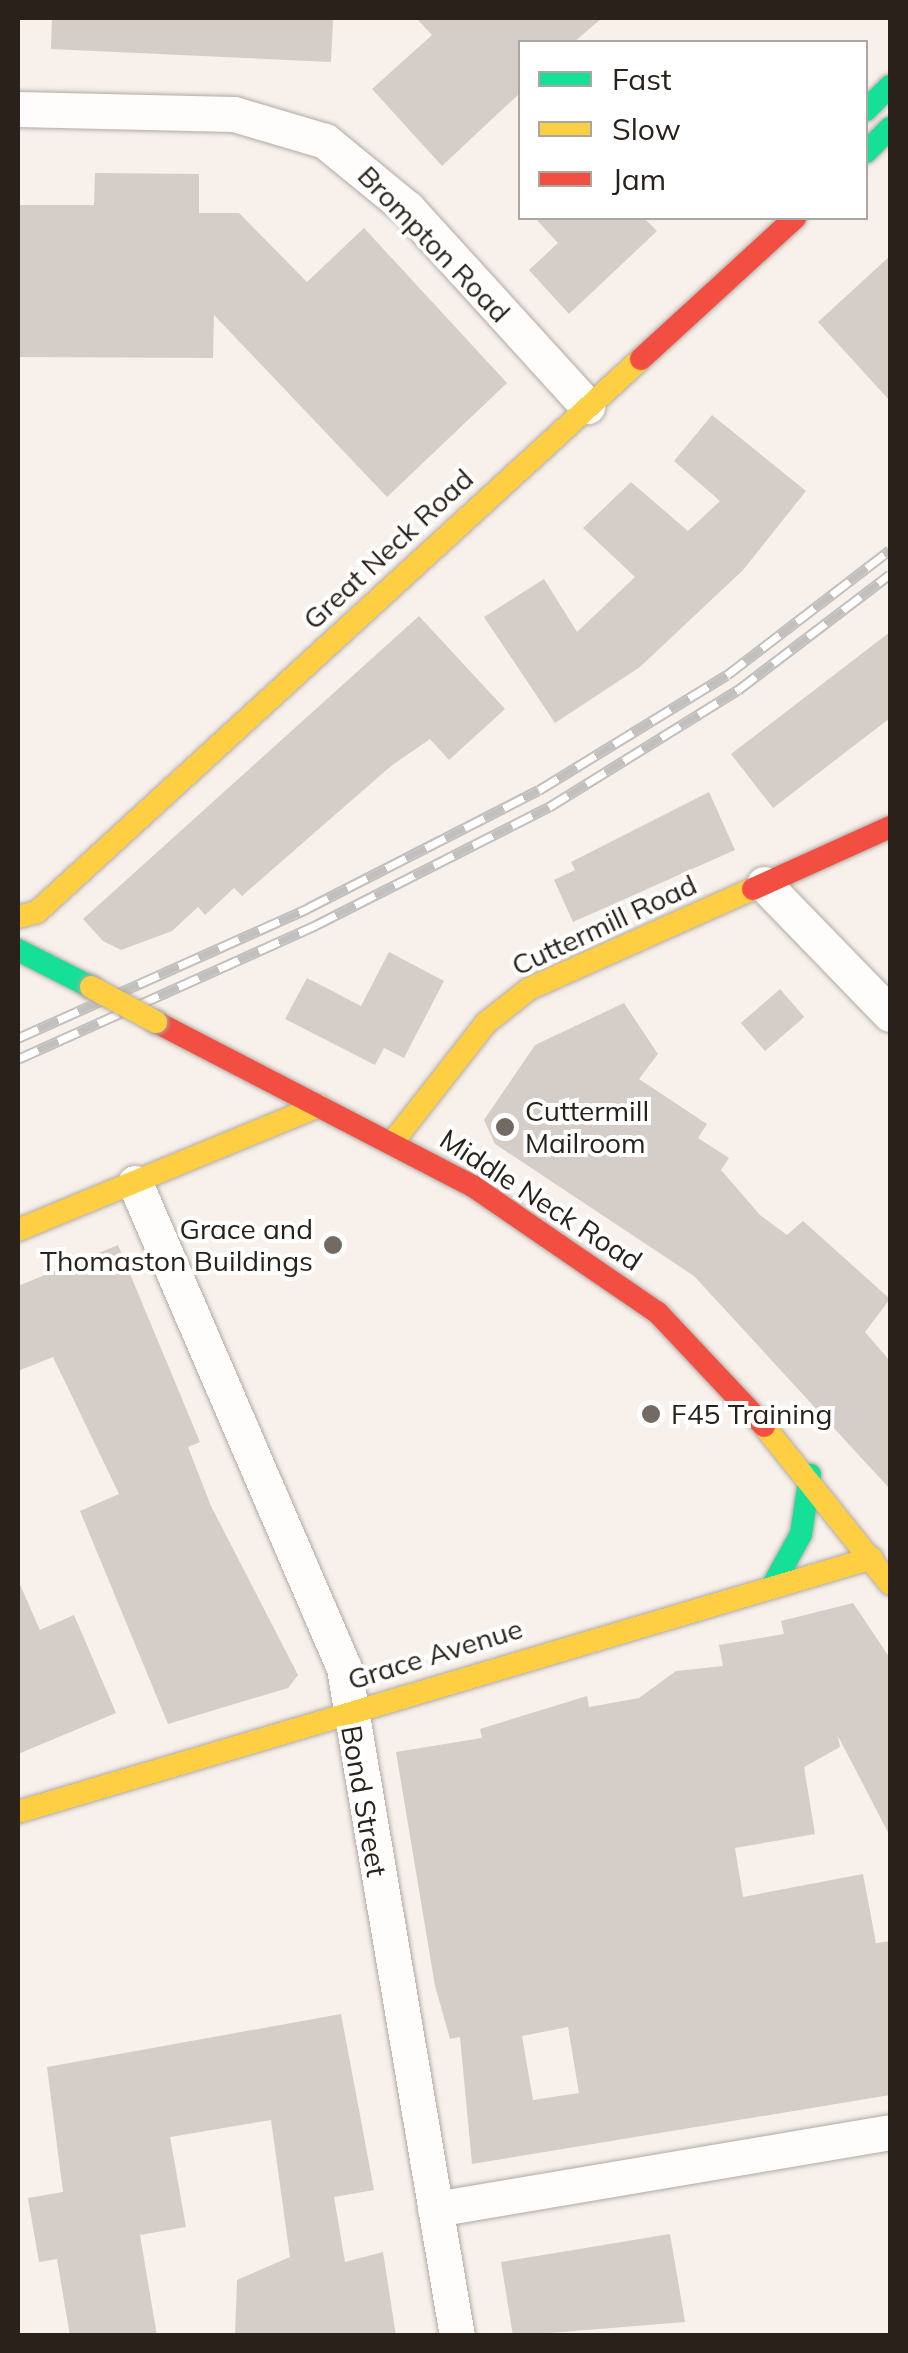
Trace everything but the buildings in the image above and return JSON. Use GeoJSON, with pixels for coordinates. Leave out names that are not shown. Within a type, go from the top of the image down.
{"type":"FeatureCollection","features":[{"type":"Feature","properties":{"kind":"main road"},"geometry":{"type":"LineString","coordinates":[[868,108],[890,86]]}},
{"type":"Feature","properties":{"kind":"main road"},"geometry":{"type":"LineString","coordinates":[[868,150],[890,128]]}},
{"type":"Feature","properties":{"kind":"main road","name":"Great Neck Road"},"geometry":{"type":"LineString","coordinates":[[18,917],[37,912],[571,389],[793,220]]}},
{"type":"Feature","properties":{"kind":"main road","name":"Cuttermill Road"},"geometry":{"type":"LineString","coordinates":[[392,1143],[486,1023],[529,989],[890,827]]}},
{"type":"Feature","properties":{"kind":"main road","name":"Middle Neck Road"},"geometry":{"type":"LineString","coordinates":[[18,950],[392,1143],[516,1214],[658,1312],[810,1475],[884,1564]]}},
{"type":"Feature","properties":{"kind":"main road"},"geometry":{"type":"LineString","coordinates":[[18,1230],[320,1106]]}},
{"type":"Feature","properties":{"kind":"main road"},"geometry":{"type":"LineString","coordinates":[[773,1585],[801,1534],[810,1475]]}},
{"type":"Feature","properties":{"kind":"main road","name":"Grace Avenue"},"geometry":{"type":"LineString","coordinates":[[18,1812],[773,1585],[884,1564]]}},
{"type":"Feature","properties":{"kind":"street","name":"Brompton Road"},"geometry":{"type":"LineString","coordinates":[[18,109],[234,114],[325,141],[408,208],[571,389]]}},
{"type":"Feature","properties":{"kind":"street"},"geometry":{"type":"LineString","coordinates":[[764,884],[890,1014]]}},
{"type":"Feature","properties":{"kind":"street","name":"Bond Street"},"geometry":{"type":"LineString","coordinates":[[135,1183],[318,1595],[348,1712],[457,2336]]}},
{"type":"Feature","properties":{"kind":"street"},"geometry":{"type":"LineString","coordinates":[[435,2209],[890,2132]]}},
{"type":"Feature","properties":{"kind":"railway"},"geometry":{"type":"LineString","coordinates":[[18,1038],[308,908],[539,790],[727,675],[890,550]]}},
{"type":"Feature","properties":{"kind":"railway"},"geometry":{"type":"LineString","coordinates":[[18,1059],[316,925],[549,807],[738,690],[890,574]]}},
{"type":"Feature","properties":{"kind":"traffic: fast"},"geometry":{"type":"LineString","coordinates":[[868,108],[890,86]]}},
{"type":"Feature","properties":{"kind":"traffic: fast"},"geometry":{"type":"LineString","coordinates":[[868,150],[890,128]]}},
{"type":"Feature","properties":{"kind":"traffic: fast"},"geometry":{"type":"LineString","coordinates":[[18,950],[91,987]]}},
{"type":"Feature","properties":{"kind":"traffic: fast"},"geometry":{"type":"LineString","coordinates":[[773,1585],[801,1534],[810,1475]]}},
{"type":"Feature","properties":{"kind":"traffic: slow"},"geometry":{"type":"LineString","coordinates":[[18,917],[37,912],[641,359]]}},
{"type":"Feature","properties":{"kind":"traffic: slow"},"geometry":{"type":"LineString","coordinates":[[392,1143],[486,1023],[529,989],[753,889]]}},
{"type":"Feature","properties":{"kind":"traffic: slow"},"geometry":{"type":"LineString","coordinates":[[91,987],[156,1022]]}},
{"type":"Feature","properties":{"kind":"traffic: slow"},"geometry":{"type":"LineString","coordinates":[[18,1230],[319,1106]]}},
{"type":"Feature","properties":{"kind":"traffic: slow"},"geometry":{"type":"LineString","coordinates":[[764,1426],[890,1584]]}},
{"type":"Feature","properties":{"kind":"traffic: slow"},"geometry":{"type":"LineString","coordinates":[[18,1812],[872,1558]]}},
{"type":"Feature","properties":{"kind":"traffic: jam"},"geometry":{"type":"LineString","coordinates":[[641,359],[793,220]]}},
{"type":"Feature","properties":{"kind":"traffic: jam"},"geometry":{"type":"LineString","coordinates":[[753,889],[890,827]]}},
{"type":"Feature","properties":{"kind":"traffic: jam"},"geometry":{"type":"LineString","coordinates":[[156,1022],[474,1187],[658,1313],[764,1426]]}},
{"type":"Feature","properties":{"kind":"place","name":"Cuttermill Mailroom"},"geometry":{"type":"Point","coordinates":[505,1127]}},
{"type":"Feature","properties":{"kind":"place","name":"Grace and Thomaston Buildings"},"geometry":{"type":"Point","coordinates":[333,1245]}},
{"type":"Feature","properties":{"kind":"place","name":"F45 Training"},"geometry":{"type":"Point","coordinates":[651,1414]}}]}
